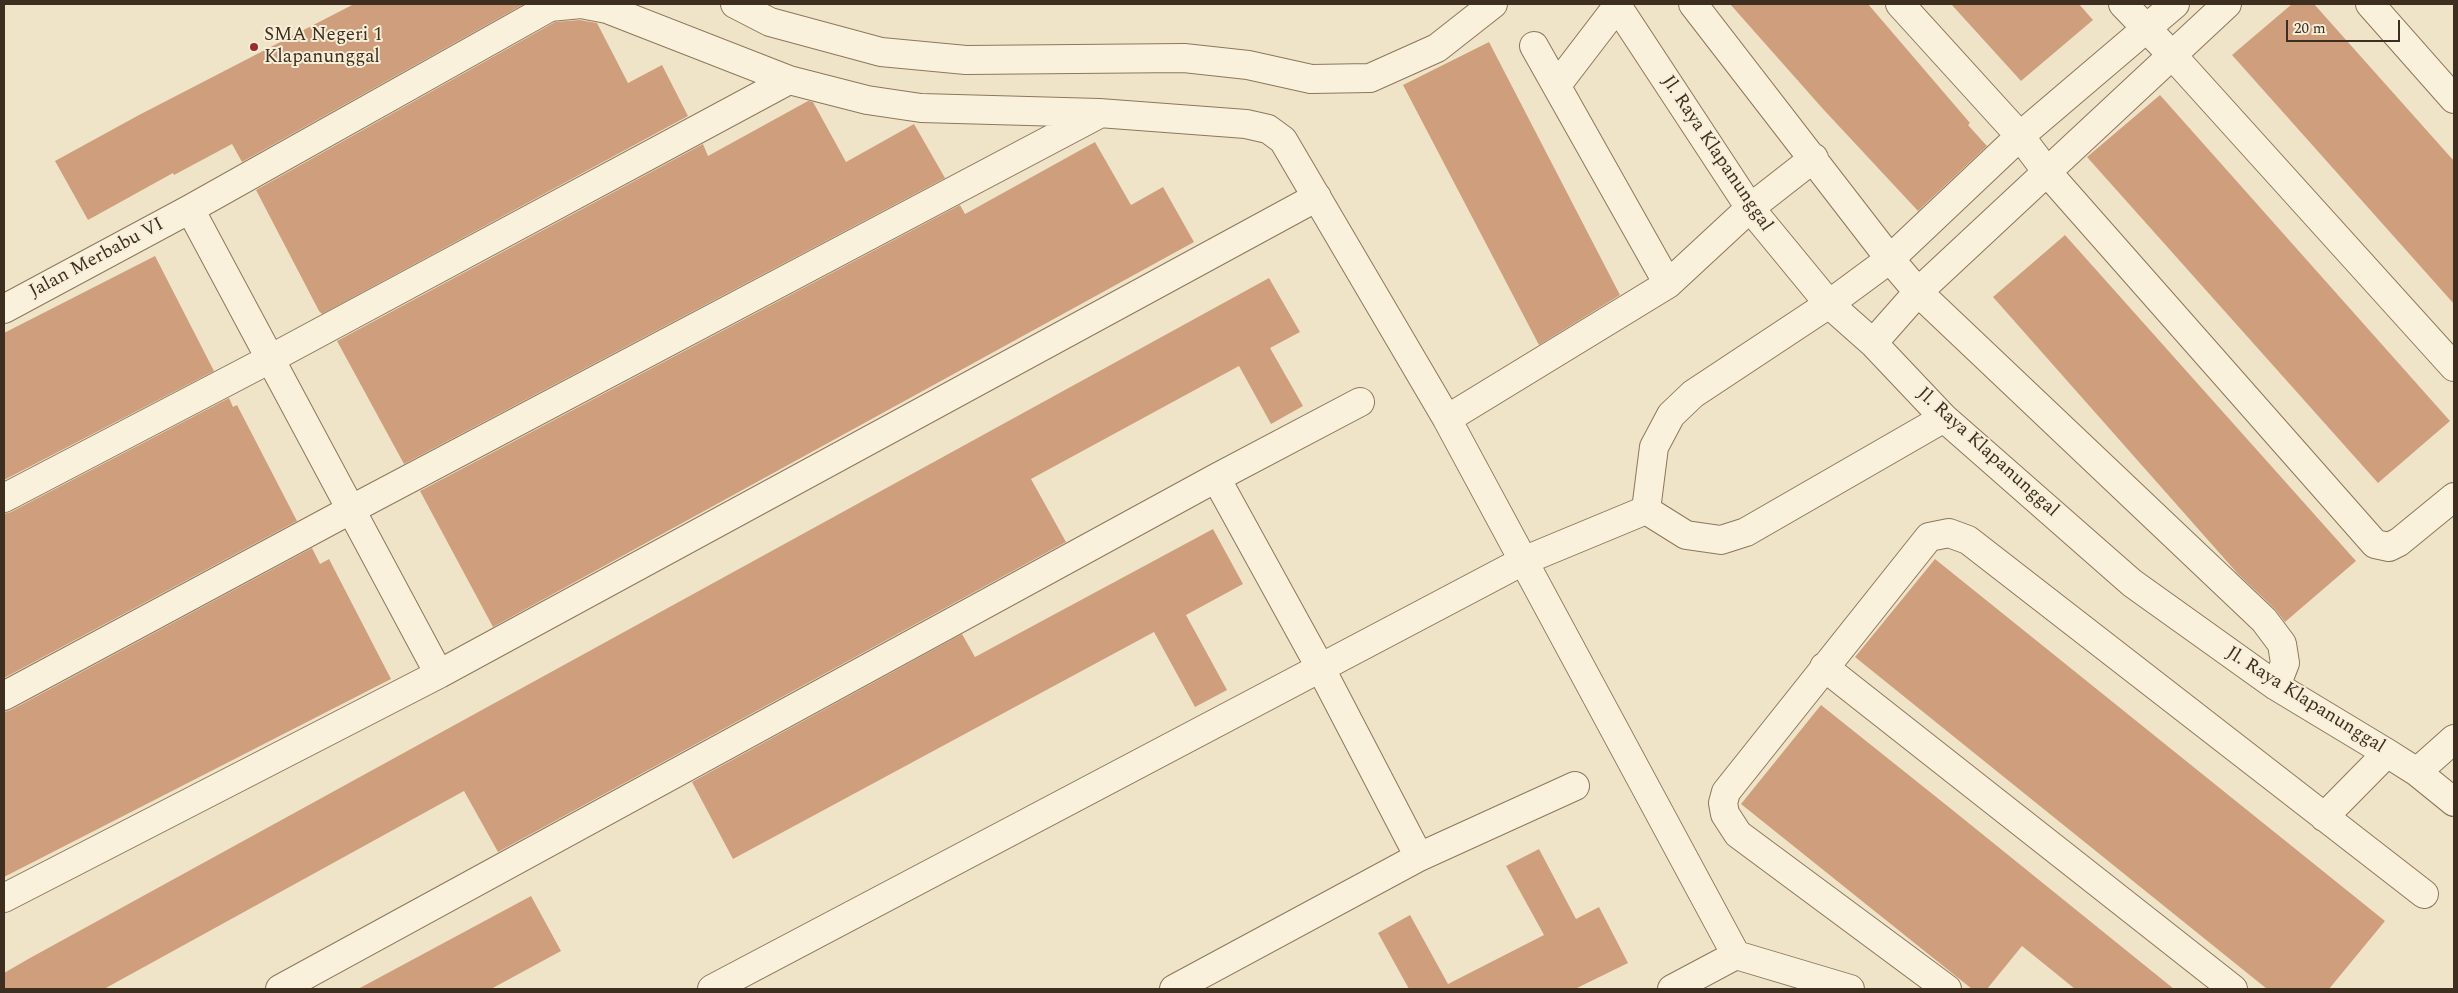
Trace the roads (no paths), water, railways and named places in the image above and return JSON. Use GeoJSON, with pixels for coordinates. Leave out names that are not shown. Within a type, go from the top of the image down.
{"type":"FeatureCollection","features":[{"type":"Feature","properties":{"kind":"street","name":"Jalan Merbabu VI"},"geometry":{"type":"LineString","coordinates":[[4,309],[190,209],[550,7],[581,4],[607,9],[789,80],[867,100],[921,108],[1100,113],[1246,124],[1268,128],[1283,140],[1447,419],[1736,955]]}},
{"type":"Feature","properties":{"kind":"street"},"geometry":{"type":"LineString","coordinates":[[734,4],[770,22],[881,52],[966,60],[1184,58],[1248,65],[1310,79],[1370,78],[1437,48],[1493,4]]}},
{"type":"Feature","properties":{"kind":"street"},"geometry":{"type":"LineString","coordinates":[[1558,84],[1617,4]]}},
{"type":"Feature","properties":{"kind":"street","name":"Jl. Raya Klapanunggal"},"geometry":{"type":"LineString","coordinates":[[1617,4],[1750,208],[1829,304],[1873,343],[1944,418],[2132,584],[2276,686],[2417,772],[2454,802]]}},
{"type":"Feature","properties":{"kind":"street"},"geometry":{"type":"LineString","coordinates":[[1693,4],[1814,158],[1890,259],[1918,292],[2264,620],[2282,644],[2286,663],[2276,686]]}},
{"type":"Feature","properties":{"kind":"street"},"geometry":{"type":"LineString","coordinates":[[1900,4],[2020,136],[2047,172],[2376,544],[2388,547],[2399,542],[2454,497]]}},
{"type":"Feature","properties":{"kind":"street"},"geometry":{"type":"LineString","coordinates":[[2123,4],[2172,55],[2454,368]]}},
{"type":"Feature","properties":{"kind":"street"},"geometry":{"type":"LineString","coordinates":[[1646,510],[1654,447],[1671,416],[1693,394],[1829,304],[1890,259],[2020,136],[2174,4]]}},
{"type":"Feature","properties":{"kind":"street"},"geometry":{"type":"LineString","coordinates":[[1873,343],[1918,292],[2227,4]]}},
{"type":"Feature","properties":{"kind":"street"},"geometry":{"type":"LineString","coordinates":[[2370,4],[2454,99]]}},
{"type":"Feature","properties":{"kind":"street"},"geometry":{"type":"LineString","coordinates":[[1534,46],[1558,84],[1668,284]]}},
{"type":"Feature","properties":{"kind":"street"},"geometry":{"type":"LineString","coordinates":[[4,498],[270,359],[789,80]]}},
{"type":"Feature","properties":{"kind":"street"},"geometry":{"type":"LineString","coordinates":[[4,696],[352,509],[1100,113]]}},
{"type":"Feature","properties":{"kind":"street"},"geometry":{"type":"LineString","coordinates":[[1447,419],[1668,284],[1750,208],[1814,158]]}},
{"type":"Feature","properties":{"kind":"street"},"geometry":{"type":"LineString","coordinates":[[4,898],[439,674],[1317,198]]}},
{"type":"Feature","properties":{"kind":"street"},"geometry":{"type":"LineString","coordinates":[[190,209],[439,674]]}},
{"type":"Feature","properties":{"kind":"street"},"geometry":{"type":"LineString","coordinates":[[280,989],[1216,478],[1360,402]]}},
{"type":"Feature","properties":{"kind":"street"},"geometry":{"type":"LineString","coordinates":[[1646,510],[1686,535],[1721,540],[1746,532],[1944,418]]}},
{"type":"Feature","properties":{"kind":"street"},"geometry":{"type":"LineString","coordinates":[[1216,478],[1320,667],[1419,857]]}},
{"type":"Feature","properties":{"kind":"street"},"geometry":{"type":"LineString","coordinates":[[712,989],[1522,561],[1646,510]]}},
{"type":"Feature","properties":{"kind":"street"},"geometry":{"type":"LineString","coordinates":[[1947,989],[1738,834],[1725,814],[1723,803],[1726,792],[1929,537],[1948,533],[1968,540],[2424,894]]}},
{"type":"Feature","properties":{"kind":"street"},"geometry":{"type":"LineString","coordinates":[[1824,667],[2233,989]]}},
{"type":"Feature","properties":{"kind":"street"},"geometry":{"type":"LineString","coordinates":[[2417,772],[2454,739]]}},
{"type":"Feature","properties":{"kind":"street"},"geometry":{"type":"LineString","coordinates":[[2324,818],[2387,753]]}},
{"type":"Feature","properties":{"kind":"street"},"geometry":{"type":"LineString","coordinates":[[1174,989],[1419,857],[1575,786]]}},
{"type":"Feature","properties":{"kind":"street"},"geometry":{"type":"LineString","coordinates":[[1672,989],[1736,955],[1850,989]]}},
{"type":"Feature","properties":{"kind":"place","name":"SMA Negeri 1 Klapanunggal"},"geometry":{"type":"Point","coordinates":[254,47]}}]}
